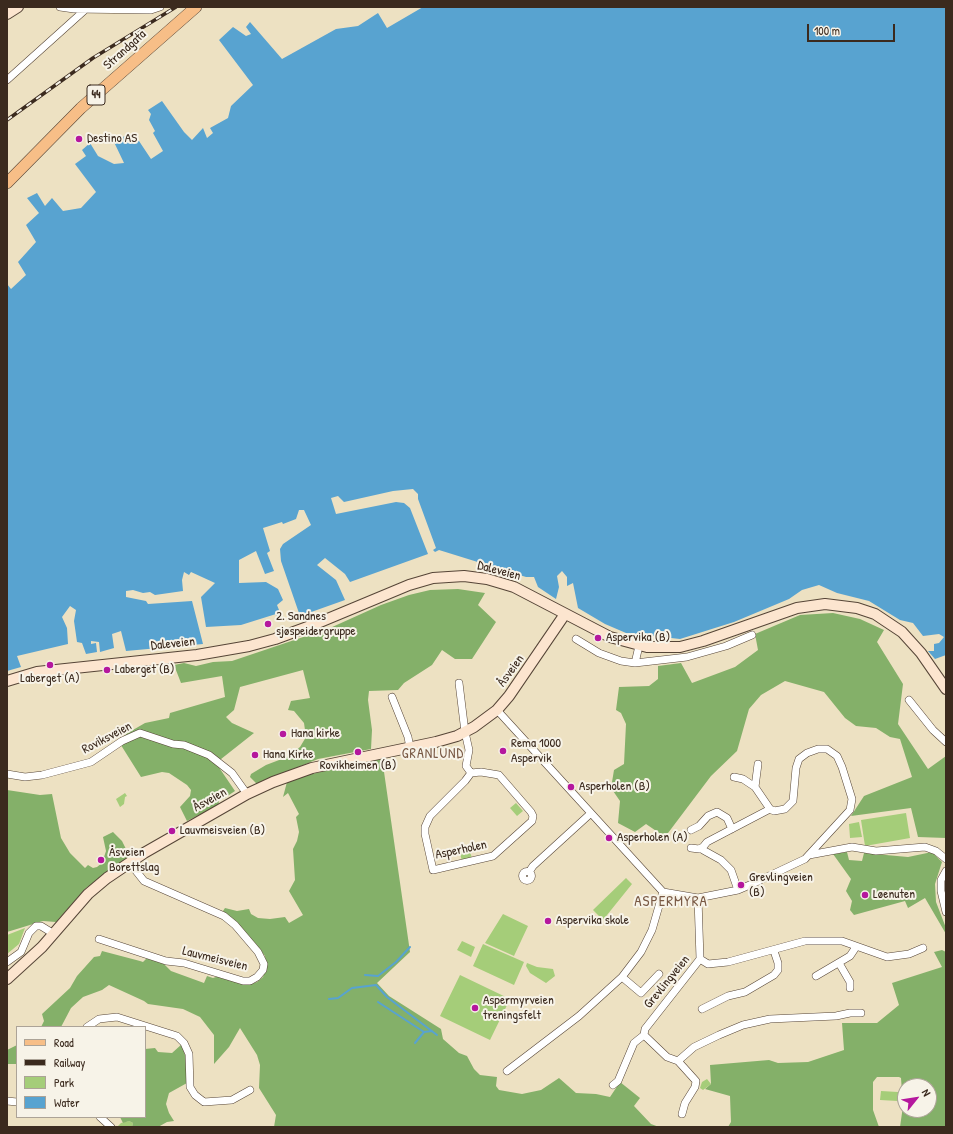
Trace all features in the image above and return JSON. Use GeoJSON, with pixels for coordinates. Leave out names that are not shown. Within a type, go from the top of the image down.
{"type":"FeatureCollection","features":[{"type":"Feature","properties":{"kind":"main road"},"geometry":{"type":"LineString","coordinates":[[7,14],[18,7]]}},
{"type":"Feature","properties":{"kind":"main road","name":"Strandgata"},"geometry":{"type":"LineString","coordinates":[[7,183],[81,108],[196,7]]}},
{"type":"Feature","properties":{"kind":"main road","name":"Daleveien"},"geometry":{"type":"LineString","coordinates":[[7,681],[37,672],[197,655],[249,646],[307,627],[409,584],[433,578],[464,576],[500,582],[528,594],[610,637],[639,646],[680,646],[716,637],[797,608],[824,604],[857,608],[875,614],[902,632],[921,653],[946,689]]}},
{"type":"Feature","properties":{"kind":"main road","name":"Åsveien"},"geometry":{"type":"LineString","coordinates":[[7,979],[30,960],[88,894],[129,862],[247,794],[273,782],[312,768],[446,740],[465,732],[497,710],[521,680],[565,614]]}},
{"type":"Feature","properties":{"kind":"street"},"geometry":{"type":"LineString","coordinates":[[60,7],[151,10],[160,7]]}},
{"type":"Feature","properties":{"kind":"street"},"geometry":{"type":"LineString","coordinates":[[7,80],[86,9]]}},
{"type":"Feature","properties":{"kind":"street"},"geometry":{"type":"LineString","coordinates":[[576,639],[599,653],[621,661],[635,663],[687,657],[721,647],[752,635]]}},
{"type":"Feature","properties":{"kind":"street"},"geometry":{"type":"LineString","coordinates":[[635,663],[639,646]]}},
{"type":"Feature","properties":{"kind":"street"},"geometry":{"type":"LineString","coordinates":[[459,683],[465,732],[469,750],[466,766],[471,773]]}},
{"type":"Feature","properties":{"kind":"street"},"geometry":{"type":"LineString","coordinates":[[392,698],[408,737],[410,748]]}},
{"type":"Feature","properties":{"kind":"street"},"geometry":{"type":"LineString","coordinates":[[909,700],[933,730],[946,742]]}},
{"type":"Feature","properties":{"kind":"street"},"geometry":{"type":"LineString","coordinates":[[497,710],[590,814],[663,892],[698,898],[738,890],[805,859],[850,810],[852,799],[837,756],[834,752],[822,749],[815,750],[802,756],[796,768],[794,801],[785,809],[774,811],[770,809],[755,787],[744,779],[734,777]]}},
{"type":"Feature","properties":{"kind":"street","name":"Roviksveien"},"geometry":{"type":"LineString","coordinates":[[7,774],[25,777],[42,775],[91,762],[122,741],[140,733],[173,744],[184,745],[209,755],[232,773],[247,794]]}},
{"type":"Feature","properties":{"kind":"street"},"geometry":{"type":"LineString","coordinates":[[755,787],[758,764]]}},
{"type":"Feature","properties":{"kind":"street","name":"Asperholen"},"geometry":{"type":"LineString","coordinates":[[481,772],[499,775],[531,812],[533,818],[493,856],[433,870],[424,834],[425,827],[432,813],[466,781],[471,773],[481,772]]}},
{"type":"Feature","properties":{"kind":"street"},"geometry":{"type":"LineString","coordinates":[[691,848],[699,849],[707,842],[770,809]]}},
{"type":"Feature","properties":{"kind":"street"},"geometry":{"type":"LineString","coordinates":[[691,830],[700,826],[708,816],[717,812],[727,818],[732,829]]}},
{"type":"Feature","properties":{"kind":"street"},"geometry":{"type":"LineString","coordinates":[[529,872],[533,866],[590,814]]}},
{"type":"Feature","properties":{"kind":"street"},"geometry":{"type":"LineString","coordinates":[[703,847],[703,850],[721,860],[731,870],[738,890]]}},
{"type":"Feature","properties":{"kind":"street"},"geometry":{"type":"LineString","coordinates":[[808,855],[852,848],[876,851],[925,847],[936,851],[946,859]]}},
{"type":"Feature","properties":{"kind":"street","name":"Lauvmeisveien"},"geometry":{"type":"LineString","coordinates":[[99,939],[166,961],[184,962],[243,981],[258,977],[263,970],[264,964],[258,952],[235,925],[224,916],[144,882],[129,862]]}},
{"type":"Feature","properties":{"kind":"street"},"geometry":{"type":"LineString","coordinates":[[946,871],[941,880],[940,891],[946,912]]}},
{"type":"Feature","properties":{"kind":"street"},"geometry":{"type":"LineString","coordinates":[[507,1071],[579,1016],[622,977],[641,952],[652,930],[663,892]]}},
{"type":"Feature","properties":{"kind":"street","name":"Grevlingveien"},"geometry":{"type":"LineString","coordinates":[[613,1085],[618,1081],[634,1043],[644,1035],[645,1029],[700,960],[698,898]]}},
{"type":"Feature","properties":{"kind":"street"},"geometry":{"type":"LineString","coordinates":[[7,962],[21,952],[29,933],[36,926],[41,926],[54,934]]}},
{"type":"Feature","properties":{"kind":"street"},"geometry":{"type":"LineString","coordinates":[[700,960],[708,964],[728,962],[774,951],[788,945],[805,941],[835,940],[887,957],[909,954],[923,948]]}},
{"type":"Feature","properties":{"kind":"street"},"geometry":{"type":"LineString","coordinates":[[816,976],[850,956],[856,947]]}},
{"type":"Feature","properties":{"kind":"street"},"geometry":{"type":"LineString","coordinates":[[702,1009],[728,996],[745,992],[774,975],[778,970],[778,963],[774,951]]}},
{"type":"Feature","properties":{"kind":"street"},"geometry":{"type":"LineString","coordinates":[[839,963],[850,982],[850,988]]}},
{"type":"Feature","properties":{"kind":"street"},"geometry":{"type":"LineString","coordinates":[[622,977],[641,993],[659,974]]}},
{"type":"Feature","properties":{"kind":"street"},"geometry":{"type":"LineString","coordinates":[[678,1061],[694,1047],[743,1025],[770,1019],[836,1016],[850,1013],[861,1013]]}},
{"type":"Feature","properties":{"kind":"street"},"geometry":{"type":"LineString","coordinates":[[88,1026],[99,1019],[117,1017],[146,1026]]}},
{"type":"Feature","properties":{"kind":"street"},"geometry":{"type":"LineString","coordinates":[[146,1026],[178,1036],[189,1054],[190,1087],[195,1095],[204,1102],[232,1100],[250,1090]]}},
{"type":"Feature","properties":{"kind":"street"},"geometry":{"type":"LineString","coordinates":[[644,1035],[667,1056],[678,1061],[696,1081],[695,1087],[685,1103],[682,1114]]}},
{"type":"Feature","properties":{"kind":"street"},"geometry":{"type":"LineString","coordinates":[[101,1118],[111,1127]]}},
{"type":"Feature","properties":{"kind":"green space"},"geometry":{"type":"Polygon","coordinates":[[[458,589],[485,593],[478,605],[496,622],[472,659],[455,659],[442,650],[432,665],[404,683],[398,690],[369,691],[368,700],[372,730],[371,749],[318,759],[257,784],[250,777],[251,774],[266,765],[287,757],[300,747],[306,737],[304,723],[294,711],[288,710],[291,701],[310,698],[303,670],[240,687],[234,710],[226,717],[232,723],[254,733],[216,763],[235,791],[223,799],[221,796],[218,797],[219,805],[187,821],[180,807],[190,796],[191,790],[187,785],[169,773],[162,772],[141,777],[119,742],[126,734],[145,723],[169,718],[170,713],[225,697],[222,676],[181,683],[174,665],[184,663],[196,666],[213,662],[232,661],[330,628],[381,605],[409,595],[430,590],[458,589]]]}},
{"type":"Feature","properties":{"kind":"green space"},"geometry":{"type":"Polygon","coordinates":[[[833,613],[860,619],[884,630],[877,642],[903,684],[898,724],[928,769],[946,756],[946,838],[918,837],[911,808],[851,816],[864,796],[912,777],[900,739],[890,737],[876,728],[856,726],[845,718],[824,692],[785,681],[761,695],[749,709],[737,751],[711,776],[665,837],[646,824],[635,832],[618,823],[620,801],[611,788],[614,770],[624,764],[626,724],[621,713],[616,710],[619,687],[649,686],[658,679],[658,666],[681,663],[692,683],[735,667],[758,650],[755,634],[800,615],[833,613]]]}},
{"type":"Feature","properties":{"kind":"green space"},"geometry":{"type":"Polygon","coordinates":[[[382,758],[410,952],[377,983],[389,996],[441,1029],[443,1039],[459,1053],[467,1056],[474,1069],[480,1075],[497,1077],[496,1086],[499,1090],[522,1094],[541,1090],[559,1078],[576,1093],[596,1094],[610,1097],[620,1082],[640,1098],[634,1106],[651,1124],[659,1127],[274,1127],[276,1115],[259,1088],[260,1065],[257,1055],[240,1028],[229,1047],[214,1064],[214,1035],[200,1017],[183,1009],[148,1004],[109,985],[102,990],[83,997],[71,1008],[62,1026],[42,1026],[44,1021],[42,1014],[70,988],[77,976],[94,957],[100,956],[102,951],[143,962],[147,958],[164,964],[171,971],[204,983],[207,976],[213,978],[219,976],[249,985],[257,982],[263,977],[266,968],[265,956],[255,943],[223,911],[225,908],[237,911],[249,909],[251,914],[258,918],[270,919],[285,917],[289,923],[303,915],[289,891],[295,880],[293,849],[299,832],[296,817],[299,814],[288,793],[283,797],[287,782],[303,776],[382,758]]]}},
{"type":"Feature","properties":{"kind":"green space"},"geometry":{"type":"Polygon","coordinates":[[[7,790],[40,795],[52,794],[61,838],[70,853],[85,868],[88,865],[93,868],[97,867],[102,863],[106,851],[103,837],[113,832],[122,841],[128,853],[135,850],[136,852],[86,888],[56,922],[43,921],[7,932],[7,790]]]}},
{"type":"Feature","properties":{"kind":"green space"},"geometry":{"type":"Polygon","coordinates":[[[125,793],[127,796],[125,797],[124,804],[120,807],[116,799],[125,793]]]}},
{"type":"Feature","properties":{"kind":"green space"},"geometry":{"type":"Polygon","coordinates":[[[516,803],[523,811],[517,816],[510,808],[516,803]]]}},
{"type":"Feature","properties":{"kind":"green space"},"geometry":{"type":"Polygon","coordinates":[[[906,813],[910,838],[865,846],[861,820],[906,813]]]}},
{"type":"Feature","properties":{"kind":"green space"},"geometry":{"type":"Polygon","coordinates":[[[859,822],[862,837],[850,838],[849,824],[859,822]]]}},
{"type":"Feature","properties":{"kind":"green space"},"geometry":{"type":"Polygon","coordinates":[[[459,850],[470,852],[472,858],[462,861],[459,850]]]}},
{"type":"Feature","properties":{"kind":"green space"},"geometry":{"type":"Polygon","coordinates":[[[847,852],[849,860],[862,861],[864,853],[908,857],[932,852],[942,862],[935,884],[936,902],[946,928],[946,934],[925,898],[908,908],[905,901],[854,915],[850,910],[852,901],[846,891],[851,879],[833,854],[847,852]]]}},
{"type":"Feature","properties":{"kind":"green space"},"geometry":{"type":"Polygon","coordinates":[[[626,878],[632,884],[603,920],[593,910],[626,878]]]}},
{"type":"Feature","properties":{"kind":"green space"},"geometry":{"type":"Polygon","coordinates":[[[503,914],[528,926],[514,956],[485,943],[503,914]]]}},
{"type":"Feature","properties":{"kind":"green space"},"geometry":{"type":"Polygon","coordinates":[[[25,928],[19,944],[7,954],[7,935],[25,928]]]}},
{"type":"Feature","properties":{"kind":"green space"},"geometry":{"type":"Polygon","coordinates":[[[462,941],[475,947],[471,957],[457,950],[462,941]]]}},
{"type":"Feature","properties":{"kind":"green space"},"geometry":{"type":"Polygon","coordinates":[[[483,944],[524,962],[514,985],[473,966],[483,944]]]}},
{"type":"Feature","properties":{"kind":"green space"},"geometry":{"type":"Polygon","coordinates":[[[942,950],[946,952],[946,1127],[900,1127],[901,1118],[937,1118],[937,1078],[877,1077],[873,1082],[873,1110],[879,1127],[728,1127],[731,1122],[730,1096],[705,1089],[711,1084],[710,1065],[769,1060],[778,1063],[808,1062],[844,1050],[842,1023],[877,1023],[899,1005],[892,983],[942,967],[934,952],[942,950]]]}},
{"type":"Feature","properties":{"kind":"green space"},"geometry":{"type":"Polygon","coordinates":[[[527,963],[537,967],[553,969],[555,976],[546,983],[530,973],[526,966],[527,963]]]}},
{"type":"Feature","properties":{"kind":"green space","name":"Aspermyrveien treningsfelt"},"geometry":{"type":"Polygon","coordinates":[[[460,975],[510,999],[490,1040],[440,1016],[460,975]]]}},
{"type":"Feature","properties":{"kind":"green space"},"geometry":{"type":"Polygon","coordinates":[[[182,1044],[186,1059],[187,1083],[169,1093],[166,1104],[174,1121],[167,1122],[158,1127],[132,1127],[133,1123],[129,1121],[123,1123],[120,1118],[146,1118],[146,1049],[155,1048],[158,1052],[172,1053],[182,1044]]]}},
{"type":"Feature","properties":{"kind":"green space"},"geometry":{"type":"Polygon","coordinates":[[[16,1046],[16,1064],[7,1064],[7,1050],[16,1046]]]}},
{"type":"Feature","properties":{"kind":"green space"},"geometry":{"type":"Polygon","coordinates":[[[707,1079],[711,1084],[703,1090],[700,1088],[702,1082],[707,1079]]]}},
{"type":"Feature","properties":{"kind":"green space"},"geometry":{"type":"Polygon","coordinates":[[[881,1091],[897,1092],[897,1101],[880,1100],[881,1091]]]}},
{"type":"Feature","properties":{"kind":"green space"},"geometry":{"type":"Polygon","coordinates":[[[129,1121],[133,1123],[132,1127],[117,1127],[121,1123],[129,1121]]]}},
{"type":"Feature","properties":{"kind":"water"},"geometry":{"type":"Polygon","coordinates":[[[423,7],[946,7],[946,655],[935,659],[928,651],[934,651],[934,644],[939,643],[944,637],[939,634],[923,636],[913,623],[900,620],[869,601],[837,593],[819,585],[802,590],[789,599],[734,622],[680,639],[626,633],[605,624],[578,608],[573,583],[567,586],[567,577],[562,571],[557,576],[559,587],[556,599],[538,587],[534,577],[526,577],[439,550],[435,552],[433,550],[436,548],[418,499],[418,494],[413,489],[393,491],[344,502],[338,496],[331,498],[336,514],[396,502],[404,503],[410,508],[428,554],[350,582],[345,574],[325,558],[317,565],[336,580],[345,600],[300,616],[281,561],[280,549],[283,544],[311,525],[304,510],[299,510],[296,519],[283,524],[282,522],[263,528],[270,551],[267,553],[274,571],[265,574],[256,551],[239,560],[239,583],[266,582],[278,589],[283,600],[277,605],[283,620],[279,622],[276,614],[241,625],[206,627],[201,597],[215,583],[191,572],[189,575],[184,572],[182,580],[183,591],[155,595],[150,592],[143,593],[133,590],[126,591],[126,597],[146,601],[148,604],[192,601],[203,644],[126,651],[121,631],[112,634],[114,648],[100,652],[99,642],[91,641],[91,644],[96,643],[97,652],[86,654],[82,643],[77,642],[74,621],[76,610],[70,606],[62,617],[67,628],[68,644],[17,656],[21,667],[7,671],[7,284],[11,289],[26,275],[18,262],[36,242],[26,225],[39,213],[27,198],[37,193],[45,206],[52,198],[63,211],[81,208],[96,192],[75,164],[86,156],[82,150],[90,143],[98,156],[114,164],[124,163],[113,140],[129,135],[131,140],[139,141],[151,159],[163,151],[153,133],[155,131],[149,120],[151,114],[148,110],[162,101],[184,132],[192,140],[203,128],[207,138],[213,133],[210,128],[228,118],[231,106],[253,85],[219,40],[233,27],[246,36],[251,34],[246,27],[250,22],[282,59],[336,29],[358,26],[378,13],[387,28],[423,7]]]}},
{"type":"Feature","properties":{"kind":"waterway"},"geometry":{"type":"LineString","coordinates":[[365,975],[378,976],[396,962],[410,947]]}},
{"type":"Feature","properties":{"kind":"waterway"},"geometry":{"type":"LineString","coordinates":[[329,999],[338,998],[352,988],[376,985],[387,997],[437,1035]]}},
{"type":"Feature","properties":{"kind":"waterway"},"geometry":{"type":"LineString","coordinates":[[378,1002],[424,1032]]}},
{"type":"Feature","properties":{"kind":"waterway"},"geometry":{"type":"LineString","coordinates":[[415,1043],[424,1032],[432,1031]]}},
{"type":"Feature","properties":{"kind":"railway"},"geometry":{"type":"LineString","coordinates":[[7,120],[93,58],[176,7]]}},
{"type":"Feature","properties":{"kind":"place","name":"Destino AS"},"geometry":{"type":"Point","coordinates":[79,139]}},
{"type":"Feature","properties":{"kind":"place","name":"2. Sandnes sjøspeidergruppe"},"geometry":{"type":"Point","coordinates":[268,624]}},
{"type":"Feature","properties":{"kind":"place","name":"Aspervika (B)"},"geometry":{"type":"Point","coordinates":[598,638]}},
{"type":"Feature","properties":{"kind":"place","name":"Laberget (A)"},"geometry":{"type":"Point","coordinates":[50,665]}},
{"type":"Feature","properties":{"kind":"place","name":"Laberget (B)"},"geometry":{"type":"Point","coordinates":[107,670]}},
{"type":"Feature","properties":{"kind":"place","name":"Hana kirke"},"geometry":{"type":"Point","coordinates":[283,734]}},
{"type":"Feature","properties":{"kind":"place","name":"Rema 1000 Aspervik"},"geometry":{"type":"Point","coordinates":[503,751]}},
{"type":"Feature","properties":{"kind":"place","name":"Rovikheimen (B)"},"geometry":{"type":"Point","coordinates":[358,752]}},
{"type":"Feature","properties":{"kind":"place","name":"Hana Kirke"},"geometry":{"type":"Point","coordinates":[255,755]}},
{"type":"Feature","properties":{"kind":"place","name":"Asperholen (B)"},"geometry":{"type":"Point","coordinates":[571,787]}},
{"type":"Feature","properties":{"kind":"place","name":"Lauvmeisveien (B)"},"geometry":{"type":"Point","coordinates":[172,831]}},
{"type":"Feature","properties":{"kind":"place","name":"Asperholen (A)"},"geometry":{"type":"Point","coordinates":[609,838]}},
{"type":"Feature","properties":{"kind":"place","name":"Åsveien Borettslag"},"geometry":{"type":"Point","coordinates":[101,860]}},
{"type":"Feature","properties":{"kind":"place","name":"Grevlingveien (B)"},"geometry":{"type":"Point","coordinates":[741,885]}},
{"type":"Feature","properties":{"kind":"place","name":"Løenuten"},"geometry":{"type":"Point","coordinates":[865,895]}},
{"type":"Feature","properties":{"kind":"place","name":"Aspervika skole"},"geometry":{"type":"Point","coordinates":[548,921]}},
{"type":"Feature","properties":{"kind":"place","name":"Aspermyrveien treningsfelt"},"geometry":{"type":"Point","coordinates":[475,1008]}},
{"type":"Feature","properties":{"kind":"district","name":"GRANLUND"},"geometry":{"type":"Point","coordinates":[433,754]}},
{"type":"Feature","properties":{"kind":"district","name":"ASPERMYRA"},"geometry":{"type":"Point","coordinates":[671,902]}}]}
